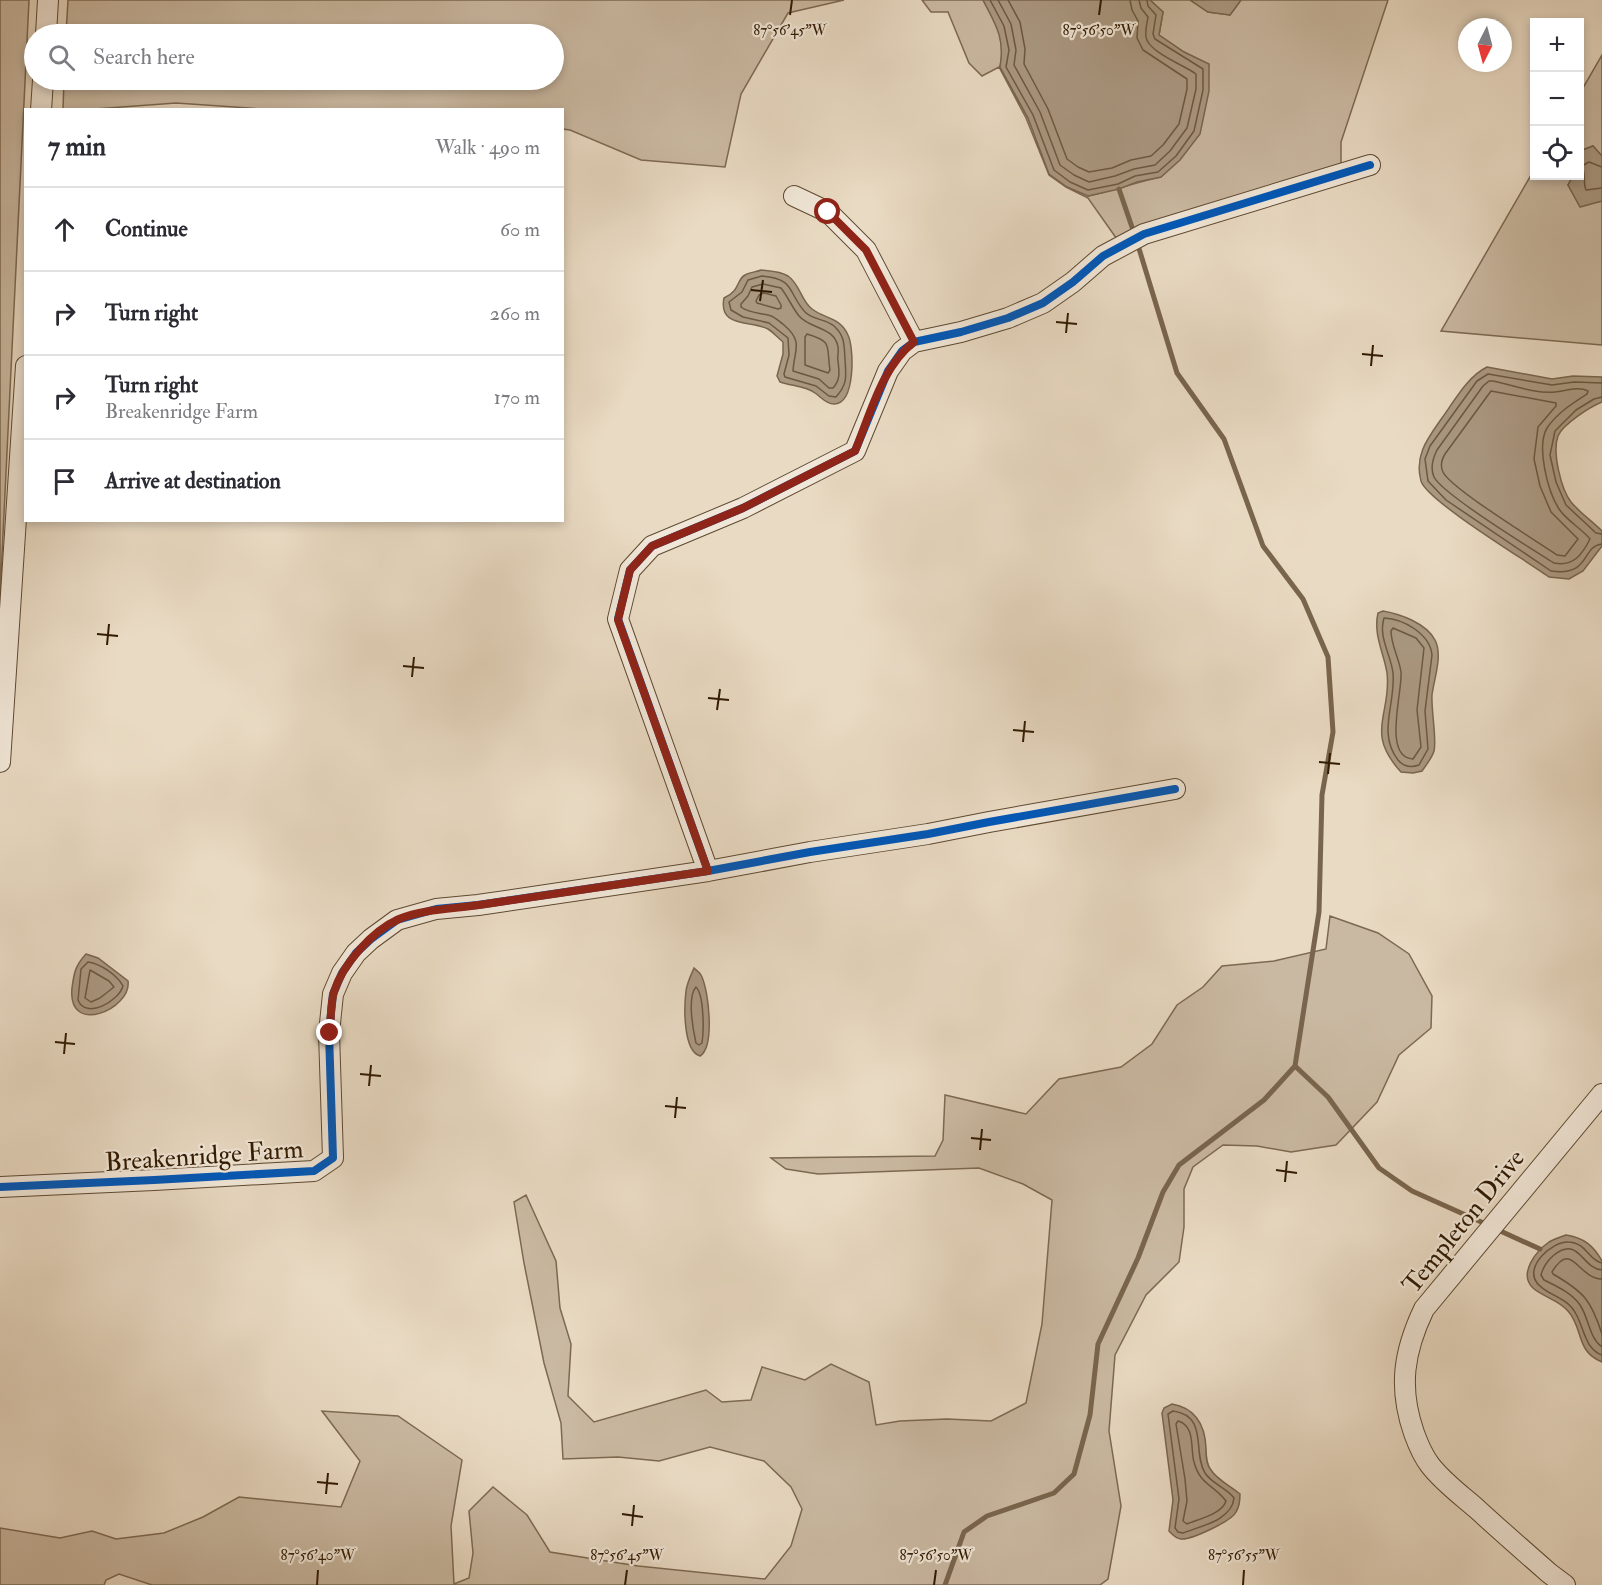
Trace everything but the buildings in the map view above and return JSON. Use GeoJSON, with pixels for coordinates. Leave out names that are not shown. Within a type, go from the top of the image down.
{"type":"FeatureCollection","features":[{"type":"Feature","properties":{"kind":"street"},"geometry":{"type":"LineString","coordinates":[[47,24],[48,0]]}},
{"type":"Feature","properties":{"kind":"street"},"geometry":{"type":"LineString","coordinates":[[41,108],[42,90]]}},
{"type":"Feature","properties":{"kind":"street"},"geometry":{"type":"LineString","coordinates":[[1175,789],[708,871],[618,620],[630,570],[652,546],[743,508],[855,451],[888,371],[902,351],[914,342],[1008,318],[1043,303],[1103,256],[1137,237],[1370,165]]}},
{"type":"Feature","properties":{"kind":"street"},"geometry":{"type":"LineString","coordinates":[[794,196],[828,212],[866,250],[914,342]]}},
{"type":"Feature","properties":{"kind":"street"},"geometry":{"type":"LineString","coordinates":[[0,762],[24,396]]}},
{"type":"Feature","properties":{"kind":"street","name":"Breakenridge Farm"},"geometry":{"type":"LineString","coordinates":[[0,1187],[314,1171],[333,1158],[330,1033],[333,994],[342,973],[356,953],[370,939],[397,920],[436,909],[478,905],[708,871]]}},
{"type":"Feature","properties":{"kind":"street","name":"Templeton Drive"},"geometry":{"type":"LineString","coordinates":[[1565,1585],[1446,1483],[1429,1464],[1418,1445],[1408,1418],[1404,1394],[1404,1372],[1413,1332],[1424,1309],[1602,1094]]}},
{"type":"Feature","properties":{"kind":"shaded area"},"geometry":{"type":"Polygon","coordinates":[[[0,0],[29,0],[28,24],[24,24],[25,90],[0,596],[0,0]]]}},
{"type":"Feature","properties":{"kind":"shaded area"},"geometry":{"type":"Polygon","coordinates":[[[68,0],[844,0],[788,13],[741,94],[725,167],[641,160],[564,129],[564,108],[248,108],[176,103],[108,108],[63,108],[64,90],[564,90],[564,24],[67,24],[68,0]]]}},
{"type":"Feature","properties":{"kind":"shaded area"},"geometry":{"type":"Polygon","coordinates":[[[922,0],[983,0],[998,27],[1003,50],[1000,67],[1028,118],[1041,155],[1088,196],[1161,177],[1209,65],[1159,35],[1163,12],[1150,0],[1190,0],[1208,12],[1230,15],[1241,0],[1388,0],[1341,142],[1341,173],[1119,242],[1088,198],[1049,175],[1026,118],[999,67],[982,76],[969,63],[948,12],[931,12],[922,0]]]}},
{"type":"Feature","properties":{"kind":"shaded area"},"geometry":{"type":"Polygon","coordinates":[[[1602,55],[1602,156],[1593,146],[1584,149],[1584,86],[1602,55]]]}},
{"type":"Feature","properties":{"kind":"shaded area"},"geometry":{"type":"Polygon","coordinates":[[[1530,177],[1530,180],[1571,180],[1568,185],[1580,206],[1602,201],[1602,345],[1441,331],[1530,177]]]}},
{"type":"Feature","properties":{"kind":"shaded area"},"geometry":{"type":"Polygon","coordinates":[[[1330,916],[1378,933],[1409,954],[1432,996],[1431,1028],[1399,1055],[1377,1102],[1336,1145],[1291,1152],[1257,1146],[1223,1145],[1193,1167],[1184,1189],[1184,1227],[1179,1262],[1146,1295],[1115,1355],[1109,1431],[1121,1506],[1108,1579],[1100,1585],[152,1585],[119,1574],[106,1580],[104,1585],[0,1585],[0,1528],[60,1538],[92,1531],[116,1539],[164,1533],[203,1517],[239,1497],[341,1507],[360,1461],[322,1411],[398,1416],[462,1460],[451,1526],[454,1584],[469,1578],[473,1553],[469,1511],[493,1487],[527,1515],[550,1552],[638,1566],[765,1579],[791,1546],[802,1509],[791,1487],[764,1461],[710,1447],[659,1461],[618,1457],[563,1459],[561,1423],[544,1363],[514,1202],[526,1195],[556,1261],[560,1308],[571,1344],[568,1396],[594,1422],[706,1390],[722,1402],[751,1400],[762,1367],[805,1380],[831,1364],[869,1382],[876,1425],[900,1421],[947,1419],[991,1421],[1026,1403],[1042,1324],[1052,1200],[1023,1184],[979,1168],[818,1174],[786,1169],[771,1158],[935,1156],[943,1140],[945,1095],[1026,1114],[1059,1079],[1121,1067],[1152,1044],[1177,1005],[1203,987],[1222,966],[1274,961],[1326,949],[1330,916]]]}},
{"type":"Feature","properties":{"kind":"water"},"geometry":{"type":"Polygon","coordinates":[[[983,0],[1150,0],[1163,12],[1159,35],[1184,52],[1209,64],[1209,91],[1200,134],[1180,160],[1161,177],[1088,196],[1067,187],[1049,174],[1028,118],[1000,67],[1000,40],[983,0]]]}},
{"type":"Feature","properties":{"kind":"water"},"geometry":{"type":"Polygon","coordinates":[[[1190,0],[1241,0],[1230,15],[1208,12],[1190,0]]]}},
{"type":"Feature","properties":{"kind":"water"},"geometry":{"type":"Polygon","coordinates":[[[1593,146],[1602,156],[1602,201],[1580,207],[1568,185],[1571,180],[1584,180],[1584,149],[1593,146]]]}},
{"type":"Feature","properties":{"kind":"water"},"geometry":{"type":"Polygon","coordinates":[[[761,270],[788,276],[795,283],[808,306],[845,329],[850,341],[852,374],[850,385],[841,402],[831,404],[807,389],[780,382],[777,376],[783,354],[783,342],[768,329],[731,319],[726,314],[723,308],[724,298],[736,289],[742,277],[761,270]]]}},
{"type":"Feature","properties":{"kind":"water"},"geometry":{"type":"Polygon","coordinates":[[[1487,367],[1552,379],[1573,376],[1602,377],[1602,402],[1565,426],[1556,443],[1558,470],[1567,496],[1578,510],[1602,531],[1602,546],[1583,571],[1569,579],[1549,577],[1500,545],[1440,502],[1421,481],[1419,463],[1427,440],[1462,390],[1473,377],[1487,367]]]}},
{"type":"Feature","properties":{"kind":"water"},"geometry":{"type":"Polygon","coordinates":[[[1383,611],[1397,614],[1419,624],[1431,634],[1437,646],[1438,660],[1432,695],[1434,751],[1422,771],[1413,773],[1401,772],[1390,758],[1384,745],[1382,723],[1388,687],[1377,629],[1378,613],[1383,611]]]}},
{"type":"Feature","properties":{"kind":"water"},"geometry":{"type":"Polygon","coordinates":[[[86,954],[98,958],[128,981],[127,991],[120,1001],[100,1013],[89,1015],[79,1012],[73,1003],[72,988],[77,966],[86,954]]]}},
{"type":"Feature","properties":{"kind":"water"},"geometry":{"type":"Polygon","coordinates":[[[694,968],[704,982],[709,1018],[708,1042],[705,1051],[700,1056],[690,1046],[685,1017],[685,998],[694,968]]]}},
{"type":"Feature","properties":{"kind":"water"},"geometry":{"type":"Polygon","coordinates":[[[1566,1235],[1587,1243],[1602,1261],[1602,1362],[1593,1357],[1584,1346],[1568,1311],[1533,1288],[1527,1276],[1530,1263],[1539,1251],[1549,1242],[1566,1235]]]}},
{"type":"Feature","properties":{"kind":"water"},"geometry":{"type":"Polygon","coordinates":[[[1172,1404],[1187,1409],[1197,1419],[1204,1432],[1209,1468],[1240,1494],[1238,1508],[1233,1516],[1211,1529],[1181,1539],[1169,1531],[1173,1500],[1162,1413],[1164,1408],[1172,1404]]]}},
{"type":"Feature","properties":{"kind":"waterway"},"geometry":{"type":"LineString","coordinates":[[1119,189],[1134,233]]}},
{"type":"Feature","properties":{"kind":"waterway"},"geometry":{"type":"LineString","coordinates":[[945,1585],[964,1532],[987,1516],[1054,1493],[1074,1474],[1090,1415],[1098,1344],[1138,1258],[1163,1192],[1179,1165],[1264,1100],[1295,1066],[1319,912],[1322,795],[1333,732],[1328,657],[1303,599],[1263,546],[1224,439],[1177,373],[1137,242]]}},
{"type":"Feature","properties":{"kind":"waterway"},"geometry":{"type":"LineString","coordinates":[[1295,1066],[1328,1097],[1379,1168],[1412,1191],[1488,1225]]}},
{"type":"Feature","properties":{"kind":"waterway"},"geometry":{"type":"LineString","coordinates":[[1496,1229],[1540,1249]]}},
{"type":"Feature","properties":{"kind":"cycle path"},"geometry":{"type":"LineString","coordinates":[[708,871],[618,619],[630,570],[652,546],[743,508],[855,451],[888,371],[902,351],[914,342],[961,332],[1008,318],[1043,303],[1073,282],[1103,256],[1144,234],[1370,165]]}},
{"type":"Feature","properties":{"kind":"cycle path"},"geometry":{"type":"LineString","coordinates":[[0,1187],[314,1171],[333,1158],[329,1033],[333,994],[342,973],[356,953],[397,920],[436,909],[478,905],[708,871],[1175,789]]}},
{"type":"Feature","properties":{"kind":"route"},"geometry":{"type":"LineString","coordinates":[[330,1033],[333,994],[342,973],[356,953],[370,939],[397,920],[436,909],[478,905],[708,871],[618,620],[630,570],[652,546],[743,508],[855,451],[888,371],[902,351],[914,342],[866,250],[828,212]]}}]}
